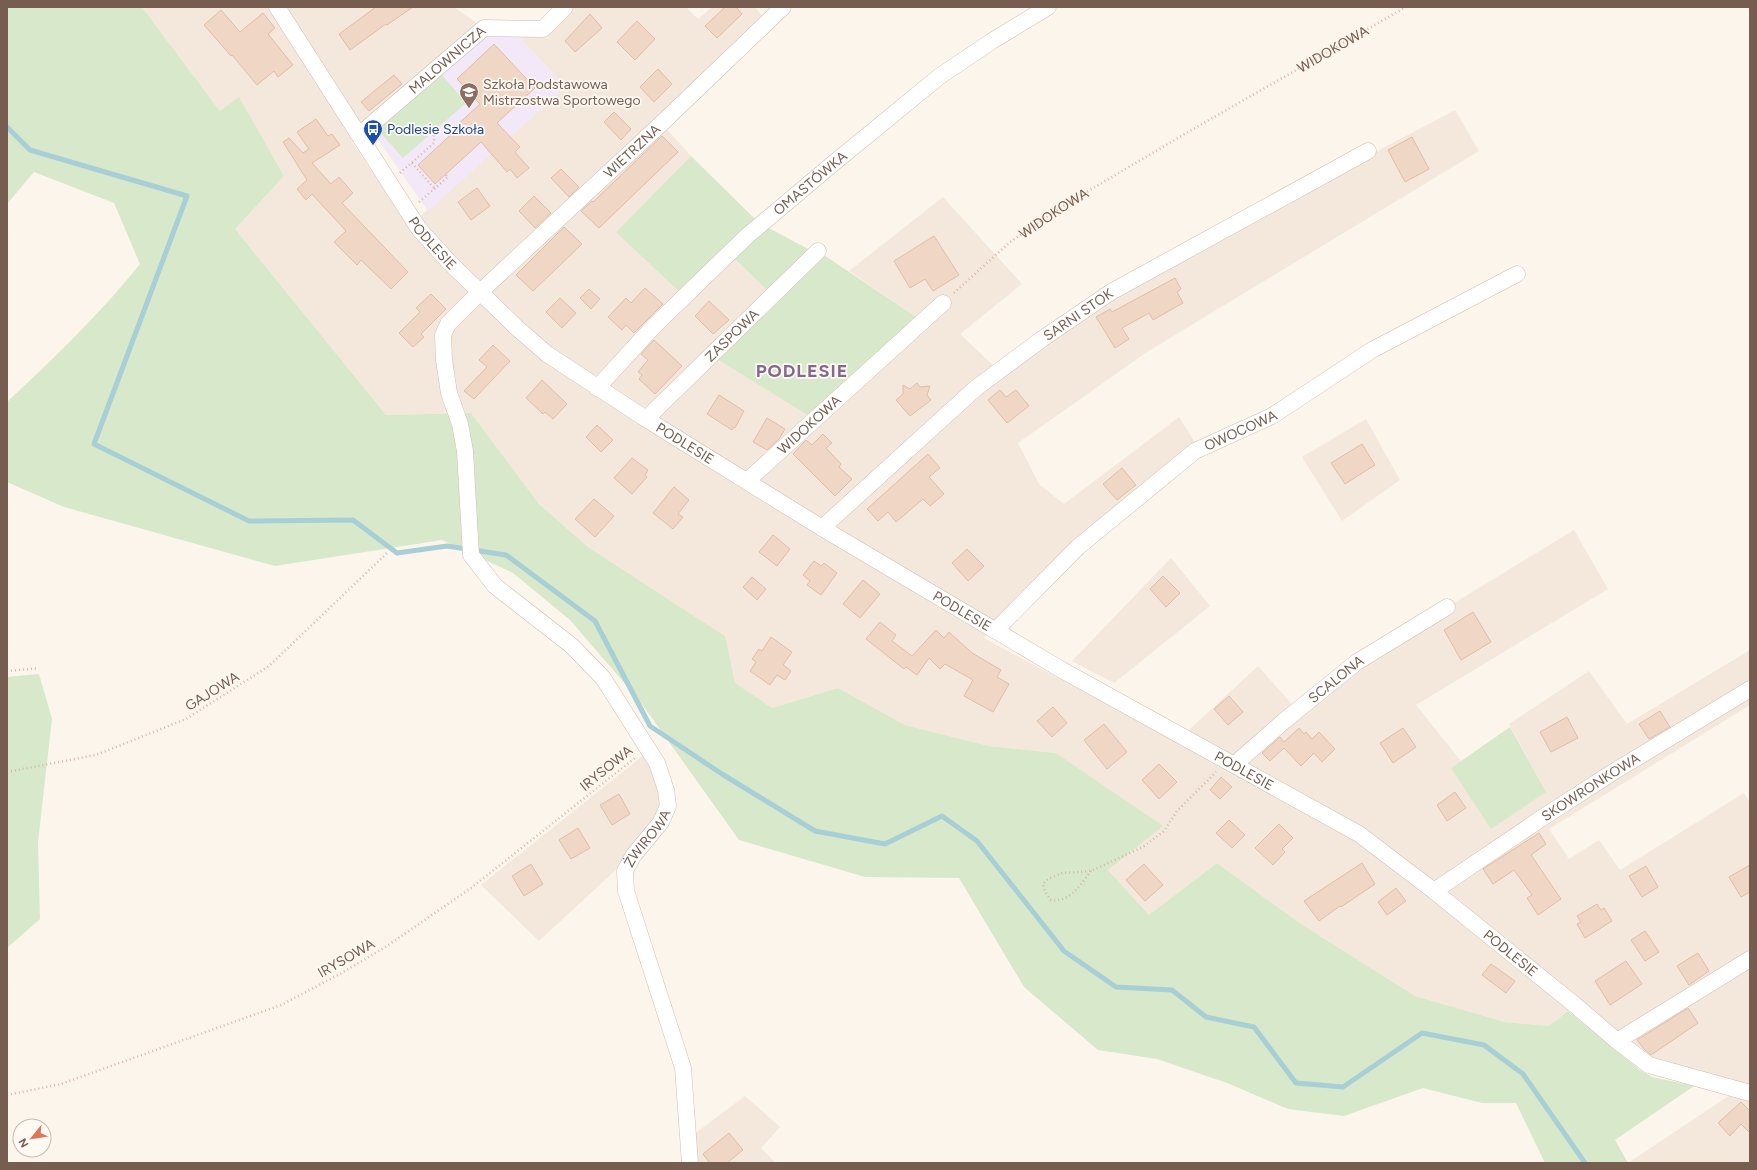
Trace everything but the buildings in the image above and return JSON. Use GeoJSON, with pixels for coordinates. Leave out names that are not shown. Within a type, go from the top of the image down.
{"type":"FeatureCollection","features":[{"type":"Feature","properties":{"kind":"street","name":"PODLESIE"},"geometry":{"type":"LineString","coordinates":[[277,7],[419,229],[450,263],[516,328],[547,354],[597,388],[822,528],[1062,670],[1359,834],[1434,891],[1575,1005],[1617,1041],[1649,1064],[1750,1092]]}},
{"type":"Feature","properties":{"kind":"street","name":"MALOWNICZA"},"geometry":{"type":"LineString","coordinates":[[359,135],[484,28],[543,29],[565,7]]}},
{"type":"Feature","properties":{"kind":"street","name":"WIETRZNA"},"geometry":{"type":"LineString","coordinates":[[471,548],[465,451],[460,424],[449,393],[444,360],[443,335],[448,324],[480,292],[662,123],[783,7]]}},
{"type":"Feature","properties":{"kind":"street","name":"OMASTÓWKA"},"geometry":{"type":"LineString","coordinates":[[597,388],[653,327],[747,236],[940,76],[992,41],[1048,7]]}},
{"type":"Feature","properties":{"kind":"street","name":"SARNI STOK"},"geometry":{"type":"LineString","coordinates":[[822,528],[976,388],[1042,339],[1111,292],[1368,151]]}},
{"type":"Feature","properties":{"kind":"street","name":"ZASPOWA"},"geometry":{"type":"LineString","coordinates":[[646,419],[818,251]]}},
{"type":"Feature","properties":{"kind":"street","name":"OWOCOWA"},"geometry":{"type":"LineString","coordinates":[[996,630],[1078,547],[1195,451],[1272,416],[1372,350],[1517,274]]}},
{"type":"Feature","properties":{"kind":"street","name":"WIDOKOWA"},"geometry":{"type":"LineString","coordinates":[[747,481],[943,303]]}},
{"type":"Feature","properties":{"kind":"street","name":"ŻWIROWA"},"geometry":{"type":"LineString","coordinates":[[471,548],[496,586],[572,646],[602,678],[657,763],[666,790],[668,806],[661,822],[633,856],[625,871],[626,891],[683,1068],[690,1163]]}},
{"type":"Feature","properties":{"kind":"street","name":"SCALONA"},"geometry":{"type":"LineString","coordinates":[[1231,762],[1356,662],[1447,607]]}},
{"type":"Feature","properties":{"kind":"street","name":"SKOWRONKOWA"},"geometry":{"type":"LineString","coordinates":[[1434,891],[1579,794],[1750,689]]}},
{"type":"Feature","properties":{"kind":"street"},"geometry":{"type":"LineString","coordinates":[[1617,1041],[1750,958]]}},
{"type":"Feature","properties":{"kind":"path","name":"WIDOKOWA"},"geometry":{"type":"LineString","coordinates":[[943,303],[1010,242],[1068,203],[1406,7]]}},
{"type":"Feature","properties":{"kind":"path"},"geometry":{"type":"LineString","coordinates":[[389,182],[434,143],[434,131]]}},
{"type":"Feature","properties":{"kind":"path"},"geometry":{"type":"LineString","coordinates":[[412,163],[435,188]]}},
{"type":"Feature","properties":{"kind":"path"},"geometry":{"type":"LineString","coordinates":[[408,212],[448,177],[446,175]]}},
{"type":"Feature","properties":{"kind":"path","name":"GAJOWA"},"geometry":{"type":"LineString","coordinates":[[7,772],[96,756],[186,719],[269,666],[387,553]]}},
{"type":"Feature","properties":{"kind":"path"},"geometry":{"type":"LineString","coordinates":[[7,671],[39,668]]}},
{"type":"Feature","properties":{"kind":"path","name":"IRYSOWA"},"geometry":{"type":"LineString","coordinates":[[7,1095],[61,1084],[281,1004],[340,974],[386,946],[471,888],[648,748]]}},
{"type":"Feature","properties":{"kind":"path"},"geometry":{"type":"LineString","coordinates":[[1091,871],[1074,892],[1066,898],[1058,901],[1051,900],[1045,892],[1043,884],[1048,879],[1062,873],[1091,871],[1143,847],[1164,831],[1177,811],[1190,797],[1231,762]]}},
{"type":"Feature","properties":{"kind":"shaded area"},"geometry":{"type":"Polygon","coordinates":[[[142,7],[454,7],[481,26],[351,140],[408,227],[566,87],[516,34],[571,7],[686,7],[698,19],[712,7],[755,7],[767,22],[656,117],[691,156],[616,232],[733,257],[770,293],[922,321],[849,271],[943,197],[1022,284],[960,334],[999,371],[1111,292],[1455,110],[1479,151],[1147,352],[1018,443],[1039,484],[1064,504],[1179,417],[1197,446],[984,638],[1176,742],[1258,666],[1297,710],[1357,662],[1574,530],[1608,589],[1416,705],[1461,761],[1451,768],[1546,792],[1509,724],[1589,671],[1627,724],[1750,650],[1750,705],[1549,829],[1569,859],[1599,840],[1620,870],[1744,793],[1750,803],[1750,1163],[1628,1163],[1730,1095],[1649,1065],[1575,1006],[1549,1026],[1505,1022],[1415,996],[1301,924],[1217,863],[1149,915],[1108,870],[1162,826],[1056,753],[989,746],[905,725],[838,688],[772,708],[734,683],[725,636],[588,547],[539,504],[471,413],[386,415],[235,229],[284,176],[239,98],[220,111],[142,7]]]}},
{"type":"Feature","properties":{"kind":"shaded area","name":"Szkoła Podstawowa Mistrzostwa Sportowego"},"geometry":{"type":"Polygon","coordinates":[[[484,32],[516,34],[566,87],[428,211],[372,131],[484,32]]]}},
{"type":"Feature","properties":{"kind":"shaded area"},"geometry":{"type":"Polygon","coordinates":[[[1366,419],[1400,480],[1342,521],[1302,457],[1366,419]]]}},
{"type":"Feature","properties":{"kind":"shaded area"},"geometry":{"type":"Polygon","coordinates":[[[1171,558],[1210,606],[1114,683],[1072,661],[1171,558]]]}},
{"type":"Feature","properties":{"kind":"shaded area"},"geometry":{"type":"Polygon","coordinates":[[[645,754],[653,766],[663,807],[619,867],[539,941],[481,885],[645,754]]]}},
{"type":"Feature","properties":{"kind":"shaded area"},"geometry":{"type":"Polygon","coordinates":[[[745,1096],[780,1127],[761,1148],[776,1163],[696,1163],[693,1135],[745,1096]]]}},
{"type":"Feature","properties":{"kind":"green space"},"geometry":{"type":"Polygon","coordinates":[[[7,7],[142,7],[220,111],[239,97],[284,176],[235,229],[386,415],[471,413],[539,504],[588,547],[725,636],[735,683],[772,708],[838,688],[905,725],[989,746],[1056,753],[1163,826],[1108,870],[1149,915],[1217,863],[1301,924],[1415,996],[1505,1022],[1549,1026],[1568,1011],[1640,1070],[1652,1077],[1694,1086],[1615,1140],[1628,1163],[1545,1163],[1516,1103],[1482,1103],[1423,1088],[1344,1116],[1288,1109],[1227,1083],[1157,1059],[1098,1050],[1024,987],[959,878],[865,877],[739,840],[639,700],[570,620],[513,573],[442,540],[275,566],[64,507],[7,482],[7,402],[93,318],[140,264],[114,203],[34,172],[7,204],[7,7]]]}},
{"type":"Feature","properties":{"kind":"green space"},"geometry":{"type":"Polygon","coordinates":[[[442,75],[466,103],[403,158],[378,130],[442,75]]]}},
{"type":"Feature","properties":{"kind":"green space"},"geometry":{"type":"Polygon","coordinates":[[[691,156],[758,222],[683,295],[616,232],[691,156]]]}},
{"type":"Feature","properties":{"kind":"green space"},"geometry":{"type":"Polygon","coordinates":[[[765,226],[812,251],[770,293],[733,257],[765,226]]]}},
{"type":"Feature","properties":{"kind":"green space"},"geometry":{"type":"Polygon","coordinates":[[[818,251],[922,321],[814,419],[711,355],[818,251]]]}},
{"type":"Feature","properties":{"kind":"green space"},"geometry":{"type":"Polygon","coordinates":[[[39,674],[52,719],[38,842],[40,919],[7,948],[7,677],[39,674]]]}},
{"type":"Feature","properties":{"kind":"green space"},"geometry":{"type":"Polygon","coordinates":[[[1510,727],[1546,792],[1491,829],[1451,768],[1510,727]]]}},
{"type":"Feature","properties":{"kind":"waterway"},"geometry":{"type":"LineString","coordinates":[[7,127],[30,150],[187,196],[94,444],[249,521],[353,520],[397,553],[447,546],[506,555],[595,621],[650,726],[722,774],[815,831],[885,844],[942,816],[977,841],[1064,951],[1116,987],[1172,990],[1206,1017],[1254,1027],[1296,1083],[1343,1087],[1422,1033],[1484,1045],[1523,1074],[1585,1163]]}},
{"type":"Feature","properties":{"kind":"place","name":"Szkoła Podstawowa Mistrzostwa Sportowego"},"geometry":{"type":"Point","coordinates":[469,109]}},
{"type":"Feature","properties":{"kind":"place","name":"Podlesie Szkoła"},"geometry":{"type":"Point","coordinates":[373,146]}},
{"type":"Feature","properties":{"kind":"district","name":"PODLESIE"},"geometry":{"type":"Point","coordinates":[802,371]}}]}
